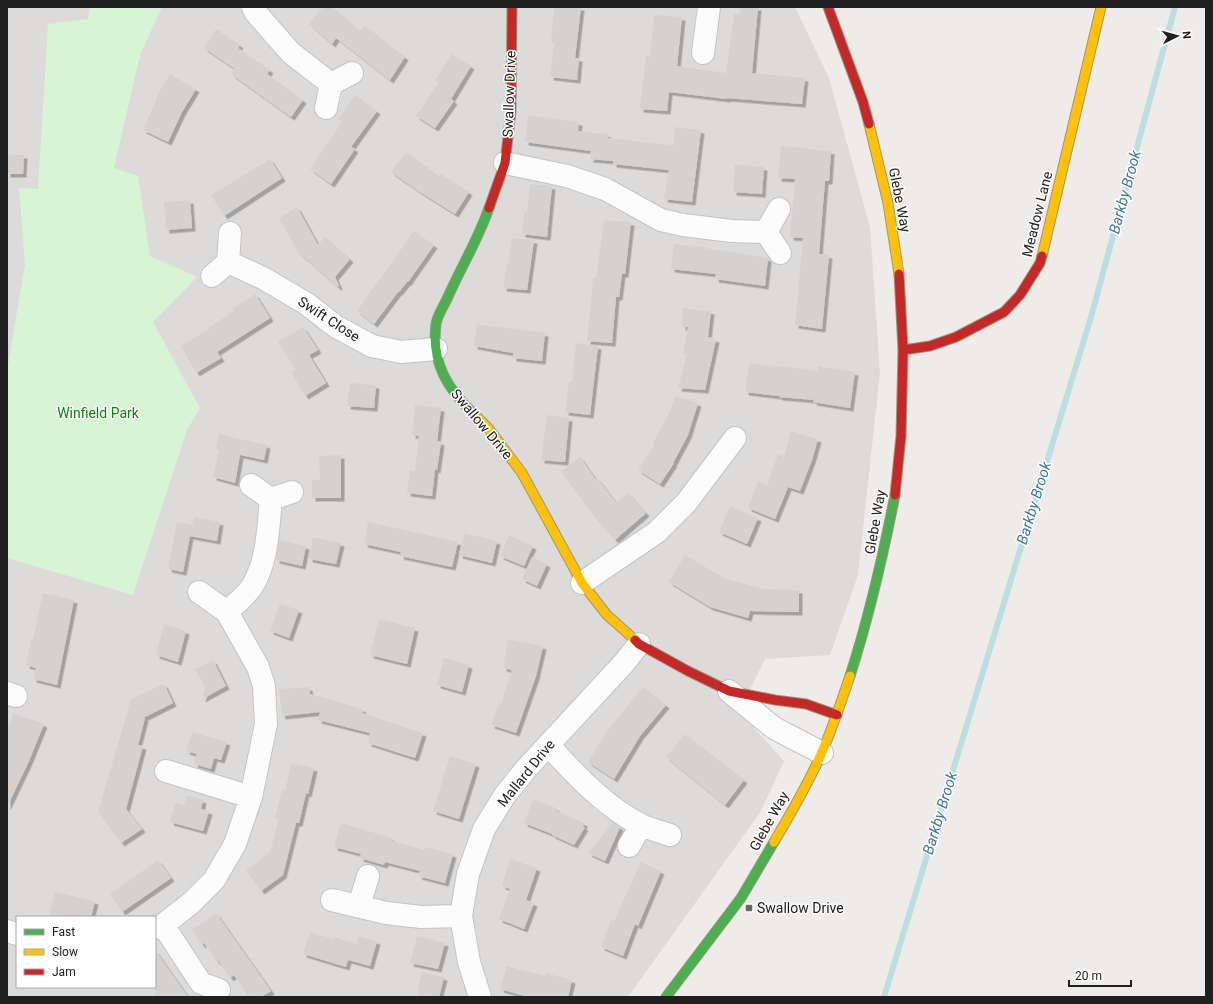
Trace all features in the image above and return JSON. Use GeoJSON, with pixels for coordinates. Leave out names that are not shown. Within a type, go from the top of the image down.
{"type":"FeatureCollection","features":[{"type":"Feature","properties":{"kind":"street"},"geometry":{"type":"LineString","coordinates":[[253,7],[256,13],[291,53],[330,84]]}},
{"type":"Feature","properties":{"kind":"street","name":"Swallow Drive"},"geometry":{"type":"LineString","coordinates":[[512,7],[511,111],[505,163],[483,226],[458,272],[436,323],[436,349],[440,369],[459,400],[489,430],[522,473],[582,584],[607,615],[639,644],[688,671],[729,690],[775,700],[806,704],[837,715]]}},
{"type":"Feature","properties":{"kind":"street"},"geometry":{"type":"LineString","coordinates":[[703,53],[709,7]]}},
{"type":"Feature","properties":{"kind":"street","name":"Glebe Way"},"geometry":{"type":"LineString","coordinates":[[666,997],[741,898],[790,815],[822,753],[837,715],[864,633],[882,561],[893,502],[901,436],[903,350],[898,277],[888,203],[863,102],[828,7]]}},
{"type":"Feature","properties":{"kind":"street","name":"Meadow Lane"},"geometry":{"type":"LineString","coordinates":[[903,350],[930,346],[956,337],[1004,312],[1020,295],[1040,263],[1101,7]]}},
{"type":"Feature","properties":{"kind":"street"},"geometry":{"type":"LineString","coordinates":[[330,84],[352,73]]}},
{"type":"Feature","properties":{"kind":"street"},"geometry":{"type":"LineString","coordinates":[[326,108],[330,84]]}},
{"type":"Feature","properties":{"kind":"street"},"geometry":{"type":"LineString","coordinates":[[505,163],[567,176],[605,188],[661,220],[683,225],[725,230],[766,232]]}},
{"type":"Feature","properties":{"kind":"street"},"geometry":{"type":"LineString","coordinates":[[766,232],[779,210]]}},
{"type":"Feature","properties":{"kind":"street"},"geometry":{"type":"LineString","coordinates":[[766,232],[780,253]]}},
{"type":"Feature","properties":{"kind":"street","name":"Swift Close"},"geometry":{"type":"LineString","coordinates":[[230,233],[220,269],[263,278],[301,300],[335,326],[372,346],[401,352],[436,349]]}},
{"type":"Feature","properties":{"kind":"street"},"geometry":{"type":"LineString","coordinates":[[582,584],[657,532],[686,503],[735,438]]}},
{"type":"Feature","properties":{"kind":"street"},"geometry":{"type":"LineString","coordinates":[[250,485],[271,499]]}},
{"type":"Feature","properties":{"kind":"street"},"geometry":{"type":"LineString","coordinates":[[271,499],[292,492]]}},
{"type":"Feature","properties":{"kind":"street"},"geometry":{"type":"LineString","coordinates":[[227,612],[252,586],[260,569],[266,543],[271,499]]}},
{"type":"Feature","properties":{"kind":"street"},"geometry":{"type":"LineString","coordinates":[[199,592],[227,612],[258,667],[264,686],[266,724],[251,797],[234,844],[214,880],[191,903],[159,926],[201,983],[219,990]]}},
{"type":"Feature","properties":{"kind":"street","name":"Mallard Drive"},"geometry":{"type":"LineString","coordinates":[[480,997],[469,962],[461,916],[468,874],[484,829],[505,795],[548,745],[624,663],[639,644]]}},
{"type":"Feature","properties":{"kind":"street","name":"Swallow Drive"},"geometry":{"type":"LineString","coordinates":[[729,690],[774,728],[822,753]]}},
{"type":"Feature","properties":{"kind":"street"},"geometry":{"type":"LineString","coordinates":[[548,745],[580,780],[614,808],[641,824],[670,835]]}},
{"type":"Feature","properties":{"kind":"street"},"geometry":{"type":"LineString","coordinates":[[166,771],[251,797]]}},
{"type":"Feature","properties":{"kind":"street"},"geometry":{"type":"LineString","coordinates":[[629,846],[641,824]]}},
{"type":"Feature","properties":{"kind":"street"},"geometry":{"type":"LineString","coordinates":[[359,906],[368,876]]}},
{"type":"Feature","properties":{"kind":"street"},"geometry":{"type":"LineString","coordinates":[[332,900],[386,913],[421,917],[461,916]]}},
{"type":"Feature","properties":{"kind":"shaded area"},"geometry":{"type":"Polygon","coordinates":[[[7,7],[795,7],[829,78],[870,227],[880,373],[858,575],[830,655],[765,659],[739,711],[784,761],[761,811],[628,997],[7,997],[7,7]]]}},
{"type":"Feature","properties":{"kind":"green space","name":"Winfield Park"},"geometry":{"type":"Polygon","coordinates":[[[90,7],[162,7],[140,55],[114,168],[138,176],[150,256],[197,277],[153,322],[200,408],[187,430],[133,595],[7,558],[7,371],[25,265],[19,188],[38,189],[48,24],[88,19],[90,7]]]}},
{"type":"Feature","properties":{"kind":"building"},"geometry":{"type":"Polygon","coordinates":[[[323,7],[332,7],[360,31],[364,25],[405,57],[390,80],[336,38],[332,44],[309,24],[323,7]]]}},
{"type":"Feature","properties":{"kind":"building"},"geometry":{"type":"Polygon","coordinates":[[[554,7],[581,7],[575,58],[579,58],[577,80],[550,77],[554,43],[551,42],[554,7]]]}},
{"type":"Feature","properties":{"kind":"building"},"geometry":{"type":"Polygon","coordinates":[[[741,7],[758,7],[752,73],[805,78],[802,104],[727,99],[669,92],[667,111],[640,109],[646,56],[650,57],[654,15],[682,17],[677,66],[726,73],[734,14],[740,14],[741,7]]]}},
{"type":"Feature","properties":{"kind":"building"},"geometry":{"type":"Polygon","coordinates":[[[216,29],[240,45],[238,48],[270,70],[267,74],[303,100],[291,117],[231,74],[235,69],[204,48],[216,29]]]}},
{"type":"Feature","properties":{"kind":"building"},"geometry":{"type":"Polygon","coordinates":[[[452,54],[471,66],[451,99],[454,101],[435,128],[416,116],[439,82],[435,80],[452,54]]]}},
{"type":"Feature","properties":{"kind":"building"},"geometry":{"type":"Polygon","coordinates":[[[170,74],[196,89],[182,112],[168,142],[143,130],[157,98],[156,97],[170,74]]]}},
{"type":"Feature","properties":{"kind":"building"},"geometry":{"type":"Polygon","coordinates":[[[355,95],[377,111],[351,147],[355,149],[331,184],[310,169],[342,122],[338,119],[355,95]]]}},
{"type":"Feature","properties":{"kind":"building"},"geometry":{"type":"Polygon","coordinates":[[[528,115],[579,122],[578,131],[608,134],[607,138],[673,145],[675,127],[701,130],[692,202],[664,199],[669,170],[613,164],[613,161],[590,159],[591,151],[525,142],[528,115]]]}},
{"type":"Feature","properties":{"kind":"building"},"geometry":{"type":"Polygon","coordinates":[[[781,146],[831,151],[829,181],[825,181],[819,254],[829,255],[822,329],[795,325],[803,238],[790,237],[795,179],[778,178],[781,146]]]}},
{"type":"Feature","properties":{"kind":"building"},"geometry":{"type":"Polygon","coordinates":[[[406,152],[439,176],[441,174],[469,192],[455,214],[391,172],[406,152]]]}},
{"type":"Feature","properties":{"kind":"building"},"geometry":{"type":"Polygon","coordinates":[[[7,154],[24,155],[23,174],[7,174],[7,154]]]}},
{"type":"Feature","properties":{"kind":"building"},"geometry":{"type":"Polygon","coordinates":[[[270,159],[282,178],[224,216],[211,195],[270,159]]]}},
{"type":"Feature","properties":{"kind":"building"},"geometry":{"type":"Polygon","coordinates":[[[735,164],[764,167],[762,194],[733,192],[735,164]]]}},
{"type":"Feature","properties":{"kind":"building"},"geometry":{"type":"Polygon","coordinates":[[[530,184],[552,186],[547,237],[522,234],[524,212],[527,212],[530,184]]]}},
{"type":"Feature","properties":{"kind":"building"},"geometry":{"type":"Polygon","coordinates":[[[190,200],[192,228],[166,230],[164,202],[190,200]]]}},
{"type":"Feature","properties":{"kind":"building"},"geometry":{"type":"Polygon","coordinates":[[[297,207],[318,245],[325,237],[350,259],[335,277],[339,286],[338,287],[298,252],[279,218],[297,207]]]}},
{"type":"Feature","properties":{"kind":"building"},"geometry":{"type":"Polygon","coordinates":[[[604,220],[631,222],[625,274],[622,274],[619,297],[616,297],[612,343],[587,341],[593,278],[596,278],[604,220]]]}},
{"type":"Feature","properties":{"kind":"building"},"geometry":{"type":"Polygon","coordinates":[[[414,231],[434,245],[408,282],[398,292],[374,324],[357,311],[414,231]]]}},
{"type":"Feature","properties":{"kind":"building"},"geometry":{"type":"Polygon","coordinates":[[[512,238],[534,240],[527,290],[503,288],[512,238]]]}},
{"type":"Feature","properties":{"kind":"building"},"geometry":{"type":"Polygon","coordinates":[[[674,244],[705,247],[768,258],[765,286],[715,279],[716,274],[671,269],[674,244]]]}},
{"type":"Feature","properties":{"kind":"building"},"geometry":{"type":"Polygon","coordinates":[[[255,294],[270,318],[217,352],[221,358],[196,373],[181,346],[209,329],[208,328],[234,311],[232,309],[255,294]]]}},
{"type":"Feature","properties":{"kind":"building"},"geometry":{"type":"Polygon","coordinates":[[[683,308],[711,311],[708,337],[716,339],[705,390],[678,388],[687,354],[683,353],[688,327],[682,327],[683,308]]]}},
{"type":"Feature","properties":{"kind":"building"},"geometry":{"type":"Polygon","coordinates":[[[477,324],[545,333],[542,361],[513,358],[513,353],[474,346],[477,324]]]}},
{"type":"Feature","properties":{"kind":"building"},"geometry":{"type":"Polygon","coordinates":[[[303,327],[318,350],[309,355],[326,383],[305,396],[291,372],[296,370],[278,342],[303,327]]]}},
{"type":"Feature","properties":{"kind":"building"},"geometry":{"type":"Polygon","coordinates":[[[576,343],[598,346],[590,415],[565,412],[569,382],[572,382],[576,343]]]}},
{"type":"Feature","properties":{"kind":"building"},"geometry":{"type":"Polygon","coordinates":[[[749,363],[818,371],[818,366],[855,372],[850,408],[813,402],[814,400],[745,392],[749,363]]]}},
{"type":"Feature","properties":{"kind":"building"},"geometry":{"type":"Polygon","coordinates":[[[350,383],[376,385],[374,408],[347,406],[350,383]]]}},
{"type":"Feature","properties":{"kind":"building"},"geometry":{"type":"Polygon","coordinates":[[[675,396],[698,403],[688,435],[674,463],[660,484],[638,470],[655,444],[653,443],[671,409],[675,396]]]}},
{"type":"Feature","properties":{"kind":"building"},"geometry":{"type":"Polygon","coordinates":[[[415,405],[441,408],[437,441],[441,442],[437,470],[435,469],[432,496],[407,493],[410,470],[415,471],[419,436],[412,435],[415,405]]]}},
{"type":"Feature","properties":{"kind":"building"},"geometry":{"type":"Polygon","coordinates":[[[547,415],[569,418],[565,462],[541,460],[547,415]]]}},
{"type":"Feature","properties":{"kind":"building"},"geometry":{"type":"Polygon","coordinates":[[[791,431],[818,439],[800,491],[788,487],[775,519],[748,508],[758,481],[767,485],[778,454],[784,457],[791,431]]]}},
{"type":"Feature","properties":{"kind":"building"},"geometry":{"type":"Polygon","coordinates":[[[219,434],[267,445],[264,460],[236,454],[240,455],[235,483],[213,477],[219,450],[216,449],[219,434]]]}},
{"type":"Feature","properties":{"kind":"building"},"geometry":{"type":"Polygon","coordinates":[[[341,455],[341,498],[312,498],[312,480],[320,480],[319,456],[341,455]]]}},
{"type":"Feature","properties":{"kind":"building"},"geometry":{"type":"Polygon","coordinates":[[[580,457],[596,480],[597,478],[616,503],[628,493],[646,513],[615,540],[590,511],[561,471],[580,457]]]}},
{"type":"Feature","properties":{"kind":"building"},"geometry":{"type":"Polygon","coordinates":[[[730,506],[758,518],[747,544],[719,532],[730,506]]]}},
{"type":"Feature","properties":{"kind":"building"},"geometry":{"type":"Polygon","coordinates":[[[194,517],[220,522],[217,541],[190,536],[183,572],[168,569],[177,522],[192,525],[194,517]]]}},
{"type":"Feature","properties":{"kind":"building"},"geometry":{"type":"Polygon","coordinates":[[[368,522],[458,542],[452,567],[400,556],[401,552],[364,544],[368,522]]]}},
{"type":"Feature","properties":{"kind":"building"},"geometry":{"type":"Polygon","coordinates":[[[464,533],[497,541],[492,563],[459,555],[464,533]]]}},
{"type":"Feature","properties":{"kind":"building"},"geometry":{"type":"Polygon","coordinates":[[[509,535],[533,546],[524,566],[500,556],[509,535]]]}},
{"type":"Feature","properties":{"kind":"building"},"geometry":{"type":"Polygon","coordinates":[[[313,537],[341,543],[336,564],[309,559],[313,537]]]}},
{"type":"Feature","properties":{"kind":"building"},"geometry":{"type":"Polygon","coordinates":[[[279,540],[306,546],[302,566],[276,560],[279,540]]]}},
{"type":"Feature","properties":{"kind":"building"},"geometry":{"type":"Polygon","coordinates":[[[685,555],[726,579],[764,589],[799,590],[799,612],[750,611],[748,618],[710,607],[669,582],[685,555]]]}},
{"type":"Feature","properties":{"kind":"building"},"geometry":{"type":"Polygon","coordinates":[[[532,557],[547,564],[537,586],[522,579],[532,557]]]}},
{"type":"Feature","properties":{"kind":"building"},"geometry":{"type":"Polygon","coordinates":[[[43,593],[74,600],[57,685],[33,679],[36,668],[26,665],[43,593]]]}},
{"type":"Feature","properties":{"kind":"building"},"geometry":{"type":"Polygon","coordinates":[[[280,604],[299,610],[289,638],[270,631],[280,604]]]}},
{"type":"Feature","properties":{"kind":"building"},"geometry":{"type":"Polygon","coordinates":[[[379,619],[415,628],[407,664],[370,655],[379,619]]]}},
{"type":"Feature","properties":{"kind":"building"},"geometry":{"type":"Polygon","coordinates":[[[164,624],[186,631],[178,662],[156,655],[164,624]]]}},
{"type":"Feature","properties":{"kind":"building"},"geometry":{"type":"Polygon","coordinates":[[[508,639],[543,646],[536,676],[516,733],[491,725],[499,703],[501,704],[512,670],[503,668],[508,639]]]}},
{"type":"Feature","properties":{"kind":"building"},"geometry":{"type":"Polygon","coordinates":[[[444,658],[469,665],[462,692],[437,685],[444,658]]]}},
{"type":"Feature","properties":{"kind":"building"},"geometry":{"type":"Polygon","coordinates":[[[213,660],[226,686],[202,699],[205,687],[195,669],[213,660]]]}},
{"type":"Feature","properties":{"kind":"building"},"geometry":{"type":"Polygon","coordinates":[[[164,684],[173,703],[143,718],[145,718],[138,745],[143,746],[126,809],[142,829],[121,843],[99,813],[99,809],[131,699],[164,684]]]}},
{"type":"Feature","properties":{"kind":"building"},"geometry":{"type":"Polygon","coordinates":[[[309,687],[310,694],[363,709],[362,713],[423,733],[415,758],[368,743],[370,733],[318,720],[320,712],[282,716],[279,689],[309,687]]]}},
{"type":"Feature","properties":{"kind":"building"},"geometry":{"type":"Polygon","coordinates":[[[643,687],[666,705],[640,736],[614,779],[588,762],[607,731],[643,687]]]}},
{"type":"Feature","properties":{"kind":"building"},"geometry":{"type":"Polygon","coordinates":[[[13,713],[44,724],[29,761],[7,807],[7,730],[13,713]]]}},
{"type":"Feature","properties":{"kind":"building"},"geometry":{"type":"Polygon","coordinates":[[[192,732],[227,742],[221,760],[214,758],[211,769],[194,764],[197,754],[186,751],[192,732]]]}},
{"type":"Feature","properties":{"kind":"building"},"geometry":{"type":"Polygon","coordinates":[[[685,734],[744,780],[725,805],[666,757],[685,734]]]}},
{"type":"Feature","properties":{"kind":"building"},"geometry":{"type":"Polygon","coordinates":[[[450,756],[476,764],[459,819],[433,811],[450,756]]]}},
{"type":"Feature","properties":{"kind":"building"},"geometry":{"type":"Polygon","coordinates":[[[291,763],[314,768],[308,794],[306,793],[299,823],[296,823],[283,875],[261,891],[246,870],[270,852],[279,818],[275,818],[282,790],[285,791],[291,763]]]}},
{"type":"Feature","properties":{"kind":"building"},"geometry":{"type":"Polygon","coordinates":[[[187,795],[203,800],[201,809],[209,811],[203,831],[170,822],[175,803],[184,805],[187,795]]]}},
{"type":"Feature","properties":{"kind":"building"},"geometry":{"type":"Polygon","coordinates":[[[533,799],[556,808],[556,811],[584,823],[583,827],[585,827],[574,845],[552,834],[524,823],[533,799]]]}},
{"type":"Feature","properties":{"kind":"building"},"geometry":{"type":"Polygon","coordinates":[[[341,823],[392,838],[391,841],[425,850],[426,847],[453,854],[445,883],[418,876],[420,871],[385,862],[384,865],[360,858],[361,854],[334,847],[341,823]]]}},
{"type":"Feature","properties":{"kind":"building"},"geometry":{"type":"Polygon","coordinates":[[[613,823],[620,827],[605,861],[588,853],[613,823]]]}},
{"type":"Feature","properties":{"kind":"building"},"geometry":{"type":"Polygon","coordinates":[[[510,859],[537,868],[526,900],[534,903],[524,929],[499,919],[510,889],[502,886],[510,859]]]}},
{"type":"Feature","properties":{"kind":"building"},"geometry":{"type":"Polygon","coordinates":[[[158,860],[171,878],[122,912],[110,894],[158,860]]]}},
{"type":"Feature","properties":{"kind":"building"},"geometry":{"type":"Polygon","coordinates":[[[641,862],[661,871],[638,926],[635,924],[623,956],[601,947],[611,920],[614,921],[641,862]]]}},
{"type":"Feature","properties":{"kind":"building"},"geometry":{"type":"Polygon","coordinates":[[[55,892],[95,901],[91,916],[49,915],[55,892]]]}},
{"type":"Feature","properties":{"kind":"building"},"geometry":{"type":"Polygon","coordinates":[[[216,913],[271,991],[261,997],[249,997],[234,975],[230,978],[204,943],[202,945],[192,930],[216,913]]]}},
{"type":"Feature","properties":{"kind":"building"},"geometry":{"type":"Polygon","coordinates":[[[310,932],[357,944],[359,936],[377,941],[370,966],[348,960],[346,967],[303,954],[310,932]]]}},
{"type":"Feature","properties":{"kind":"building"},"geometry":{"type":"Polygon","coordinates":[[[417,936],[445,943],[438,969],[410,963],[417,936]]]}},
{"type":"Feature","properties":{"kind":"building"},"geometry":{"type":"Polygon","coordinates":[[[156,951],[188,997],[155,997],[156,988],[156,951]]]}},
{"type":"Feature","properties":{"kind":"building"},"geometry":{"type":"Polygon","coordinates":[[[507,966],[545,976],[546,973],[572,980],[568,997],[528,997],[500,989],[507,966]]]}},
{"type":"Feature","properties":{"kind":"building"},"geometry":{"type":"Polygon","coordinates":[[[422,972],[444,977],[439,997],[416,997],[422,972]]]}},
{"type":"Feature","properties":{"kind":"waterway","name":"Barkby Brook"},"geometry":{"type":"LineString","coordinates":[[884,997],[1091,317],[1175,7]]}},
{"type":"Feature","properties":{"kind":"traffic: fast"},"geometry":{"type":"LineString","coordinates":[[475,415],[465,406],[449,386],[439,363],[435,338],[436,324],[439,315],[485,220],[489,208]]}},
{"type":"Feature","properties":{"kind":"traffic: fast"},"geometry":{"type":"LineString","coordinates":[[850,676],[875,586],[895,495]]}},
{"type":"Feature","properties":{"kind":"traffic: fast"},"geometry":{"type":"LineString","coordinates":[[666,997],[741,898],[774,842]]}},
{"type":"Feature","properties":{"kind":"traffic: slow"},"geometry":{"type":"LineString","coordinates":[[1042,256],[1101,7]]}},
{"type":"Feature","properties":{"kind":"traffic: slow"},"geometry":{"type":"LineString","coordinates":[[869,124],[888,203],[899,274]]}},
{"type":"Feature","properties":{"kind":"traffic: slow"},"geometry":{"type":"LineString","coordinates":[[475,415],[489,429],[522,473],[582,583],[607,615],[635,640]]}},
{"type":"Feature","properties":{"kind":"traffic: slow"},"geometry":{"type":"LineString","coordinates":[[774,842],[800,798],[817,764],[850,676]]}},
{"type":"Feature","properties":{"kind":"traffic: jam"},"geometry":{"type":"LineString","coordinates":[[489,208],[505,163],[511,111],[512,7]]}},
{"type":"Feature","properties":{"kind":"traffic: jam"},"geometry":{"type":"LineString","coordinates":[[828,7],[863,102],[869,124]]}},
{"type":"Feature","properties":{"kind":"traffic: jam"},"geometry":{"type":"LineString","coordinates":[[903,350],[930,346],[956,337],[1004,312],[1020,295],[1040,263],[1042,256]]}},
{"type":"Feature","properties":{"kind":"traffic: jam"},"geometry":{"type":"LineString","coordinates":[[895,495],[901,436],[903,350],[899,274]]}},
{"type":"Feature","properties":{"kind":"traffic: jam"},"geometry":{"type":"LineString","coordinates":[[635,640],[639,644],[688,671],[729,691],[775,700],[806,704],[837,715]]}},
{"type":"Feature","properties":{"kind":"place","name":"Swallow Drive"},"geometry":{"type":"Point","coordinates":[749,908]}}]}
